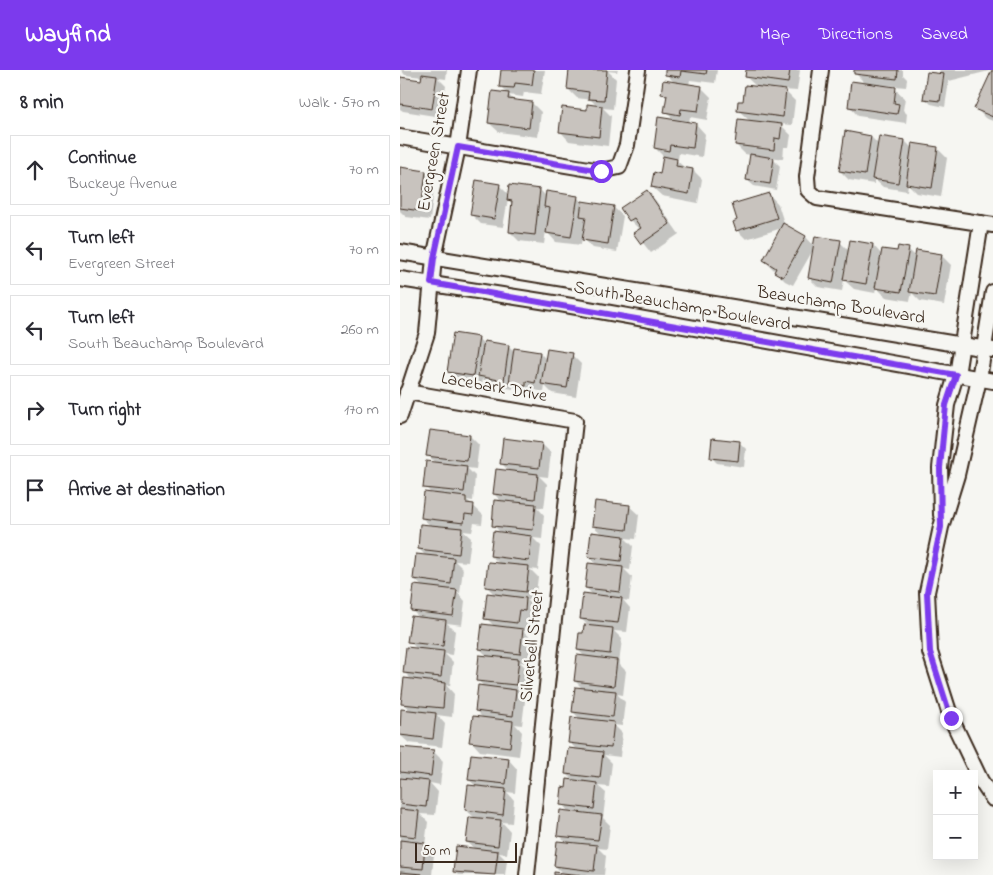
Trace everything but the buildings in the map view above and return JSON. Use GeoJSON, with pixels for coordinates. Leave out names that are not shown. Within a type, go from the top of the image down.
{"type":"FeatureCollection","features":[{"type":"Feature","properties":{"kind":"street","name":"Evergreen Street"},"geometry":{"type":"LineString","coordinates":[[400,416],[427,334],[434,258],[458,147],[468,70]]}},
{"type":"Feature","properties":{"kind":"street"},"geometry":{"type":"LineString","coordinates":[[400,137],[601,171],[618,167],[627,145],[638,70]]}},
{"type":"Feature","properties":{"kind":"street"},"geometry":{"type":"LineString","coordinates":[[821,70],[807,177],[808,190],[817,198],[987,224],[956,375],[946,405],[940,468],[941,527]]}},
{"type":"Feature","properties":{"kind":"street","name":"South Beauchamp Boulevard"},"geometry":{"type":"LineString","coordinates":[[400,252],[682,299]]}},
{"type":"Feature","properties":{"kind":"street","name":"South Beauchamp Boulevard"},"geometry":{"type":"LineString","coordinates":[[400,279],[956,375]]}},
{"type":"Feature","properties":{"kind":"street"},"geometry":{"type":"LineString","coordinates":[[993,292],[986,380],[941,527],[927,592],[930,652],[951,718],[981,780],[993,799]]}},
{"type":"Feature","properties":{"kind":"street","name":"Beauchamp Boulevard"},"geometry":{"type":"LineString","coordinates":[[682,299],[988,349]]}},
{"type":"Feature","properties":{"kind":"street"},"geometry":{"type":"LineString","coordinates":[[956,375],[986,380]]}},
{"type":"Feature","properties":{"kind":"street","name":"Lacebark Drive"},"geometry":{"type":"LineString","coordinates":[[407,392],[575,421]]}},
{"type":"Feature","properties":{"kind":"street","name":"Silverbell Street"},"geometry":{"type":"LineString","coordinates":[[527,875],[575,421]]}},
{"type":"Feature","properties":{"kind":"route"},"geometry":{"type":"LineString","coordinates":[[601,171],[458,147],[434,258],[431,283],[560,304],[956,375],[946,405],[940,468],[941,527],[927,592],[930,652],[951,718]]}}]}
